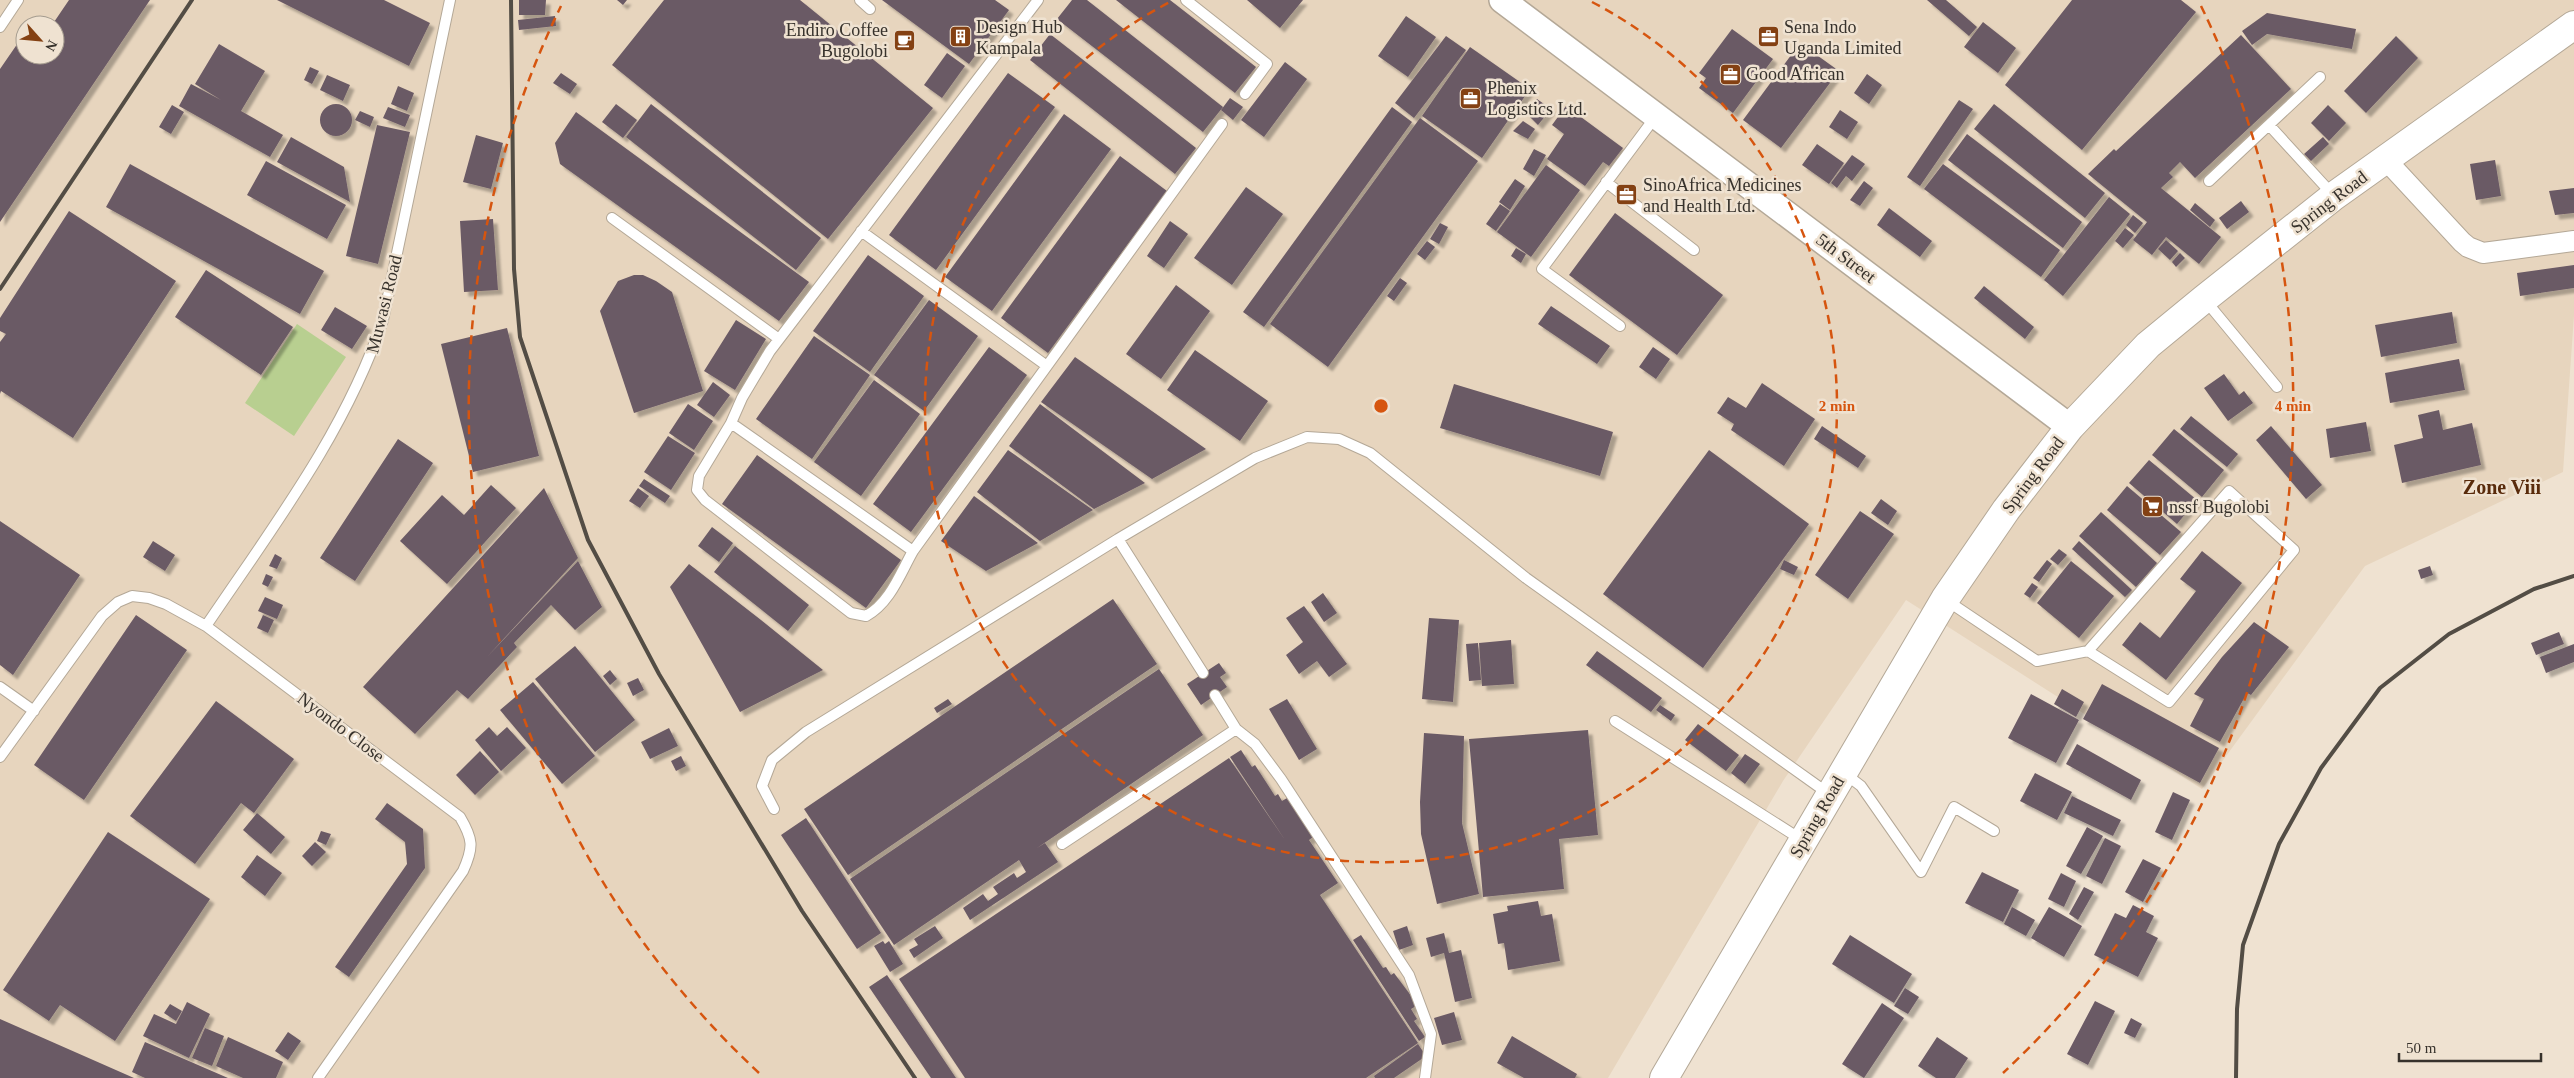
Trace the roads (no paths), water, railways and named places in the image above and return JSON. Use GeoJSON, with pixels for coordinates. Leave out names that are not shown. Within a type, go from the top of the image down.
{"type":"FeatureCollection","features":[{"type":"Feature","properties":{"kind":"main road","name":"Spring Road"},"geometry":{"type":"LineString","coordinates":[[1664,1078],[1945,599],[2006,510],[2070,427],[2148,345],[2204,299],[2334,196],[2574,25]]}},
{"type":"Feature","properties":{"kind":"street","name":"5th Street"},"geometry":{"type":"LineString","coordinates":[[1502,0],[2070,427]]}},
{"type":"Feature","properties":{"kind":"street"},"geometry":{"type":"LineString","coordinates":[[2386,160],[2462,242],[2475,251],[2483,253],[2574,242]]}},
{"type":"Feature","properties":{"kind":"lane"},"geometry":{"type":"LineString","coordinates":[[0,27],[18,0]]}},
{"type":"Feature","properties":{"kind":"lane","name":"Muwasi Road"},"geometry":{"type":"LineString","coordinates":[[206,626],[318,460],[369,361],[383,320],[450,0]]}},
{"type":"Feature","properties":{"kind":"lane"},"geometry":{"type":"LineString","coordinates":[[860,0],[870,9]]}},
{"type":"Feature","properties":{"kind":"lane"},"geometry":{"type":"LineString","coordinates":[[1038,0],[779,339],[742,398],[732,423],[699,476],[697,490],[705,500],[851,614],[866,616],[876,610],[890,592],[913,551],[1222,124]]}},
{"type":"Feature","properties":{"kind":"lane"},"geometry":{"type":"LineString","coordinates":[[1186,0],[1267,64],[1245,94]]}},
{"type":"Feature","properties":{"kind":"lane"},"geometry":{"type":"LineString","coordinates":[[2210,181],[2320,77]]}},
{"type":"Feature","properties":{"kind":"lane"},"geometry":{"type":"LineString","coordinates":[[1620,326],[1542,269],[1656,116]]}},
{"type":"Feature","properties":{"kind":"lane"},"geometry":{"type":"LineString","coordinates":[[2269,125],[2334,196]]}},
{"type":"Feature","properties":{"kind":"lane"},"geometry":{"type":"LineString","coordinates":[[1606,182],[1694,250]]}},
{"type":"Feature","properties":{"kind":"lane"},"geometry":{"type":"LineString","coordinates":[[612,218],[779,339]]}},
{"type":"Feature","properties":{"kind":"lane"},"geometry":{"type":"LineString","coordinates":[[861,231],[1047,366]]}},
{"type":"Feature","properties":{"kind":"lane"},"geometry":{"type":"LineString","coordinates":[[2204,299],[2277,387]]}},
{"type":"Feature","properties":{"kind":"lane"},"geometry":{"type":"LineString","coordinates":[[732,423],[913,551]]}},
{"type":"Feature","properties":{"kind":"lane"},"geometry":{"type":"LineString","coordinates":[[774,809],[762,786],[772,760],[806,732],[1118,539],[1255,458],[1307,437],[1339,438],[1370,453],[1526,578],[1837,784],[1861,786],[1920,872],[1954,807],[1994,831]]}},
{"type":"Feature","properties":{"kind":"lane"},"geometry":{"type":"LineString","coordinates":[[1945,599],[2037,661],[2088,651],[2229,491],[2294,550],[2169,702],[2088,651]]}},
{"type":"Feature","properties":{"kind":"lane"},"geometry":{"type":"LineString","coordinates":[[1118,539],[1203,673]]}},
{"type":"Feature","properties":{"kind":"lane","name":"Nyondo Close"},"geometry":{"type":"LineString","coordinates":[[0,757],[102,616],[118,602],[132,596],[149,598],[206,626],[460,816],[468,830],[472,843],[470,856],[464,871],[318,1078]]}},
{"type":"Feature","properties":{"kind":"lane"},"geometry":{"type":"LineString","coordinates":[[0,687],[34,711]]}},
{"type":"Feature","properties":{"kind":"lane"},"geometry":{"type":"LineString","coordinates":[[1215,695],[1236,729],[1255,744],[1281,779],[1410,975],[1431,1034],[1424,1078]]}},
{"type":"Feature","properties":{"kind":"lane"},"geometry":{"type":"LineString","coordinates":[[1615,721],[1804,840]]}},
{"type":"Feature","properties":{"kind":"lane"},"geometry":{"type":"LineString","coordinates":[[1062,844],[1236,729]]}},
{"type":"Feature","properties":{"kind":"railway"},"geometry":{"type":"LineString","coordinates":[[0,289],[192,0]]}},
{"type":"Feature","properties":{"kind":"railway"},"geometry":{"type":"LineString","coordinates":[[511,0],[514,269],[520,337],[588,540],[659,674],[802,911],[915,1078]]}},
{"type":"Feature","properties":{"kind":"railway"},"geometry":{"type":"LineString","coordinates":[[2236,1078],[2237,1009],[2243,945],[2279,844],[2321,768],[2380,688],[2449,634],[2534,589],[2574,576]]}},
{"type":"Feature","properties":{"kind":"place","name":"Design Hub Kampala"},"geometry":{"type":"Point","coordinates":[960,37]}},
{"type":"Feature","properties":{"kind":"place","name":"Sena Indo Uganda Limited"},"geometry":{"type":"Point","coordinates":[1768,37]}},
{"type":"Feature","properties":{"kind":"place","name":"Endiro Coffee Bugolobi"},"geometry":{"type":"Point","coordinates":[904,40]}},
{"type":"Feature","properties":{"kind":"place","name":"Good African"},"geometry":{"type":"Point","coordinates":[1730,74]}},
{"type":"Feature","properties":{"kind":"place","name":"Phenix Logistics Ltd."},"geometry":{"type":"Point","coordinates":[1471,98]}},
{"type":"Feature","properties":{"kind":"place","name":"SinoAfrica Medicines and Health Ltd."},"geometry":{"type":"Point","coordinates":[1627,195]}},
{"type":"Feature","properties":{"kind":"place","name":"nssf Bugolobi"},"geometry":{"type":"Point","coordinates":[2153,507]}},
{"type":"Feature","properties":{"kind":"district","name":"Zone Viii"},"geometry":{"type":"Point","coordinates":[2502,487]}}]}
